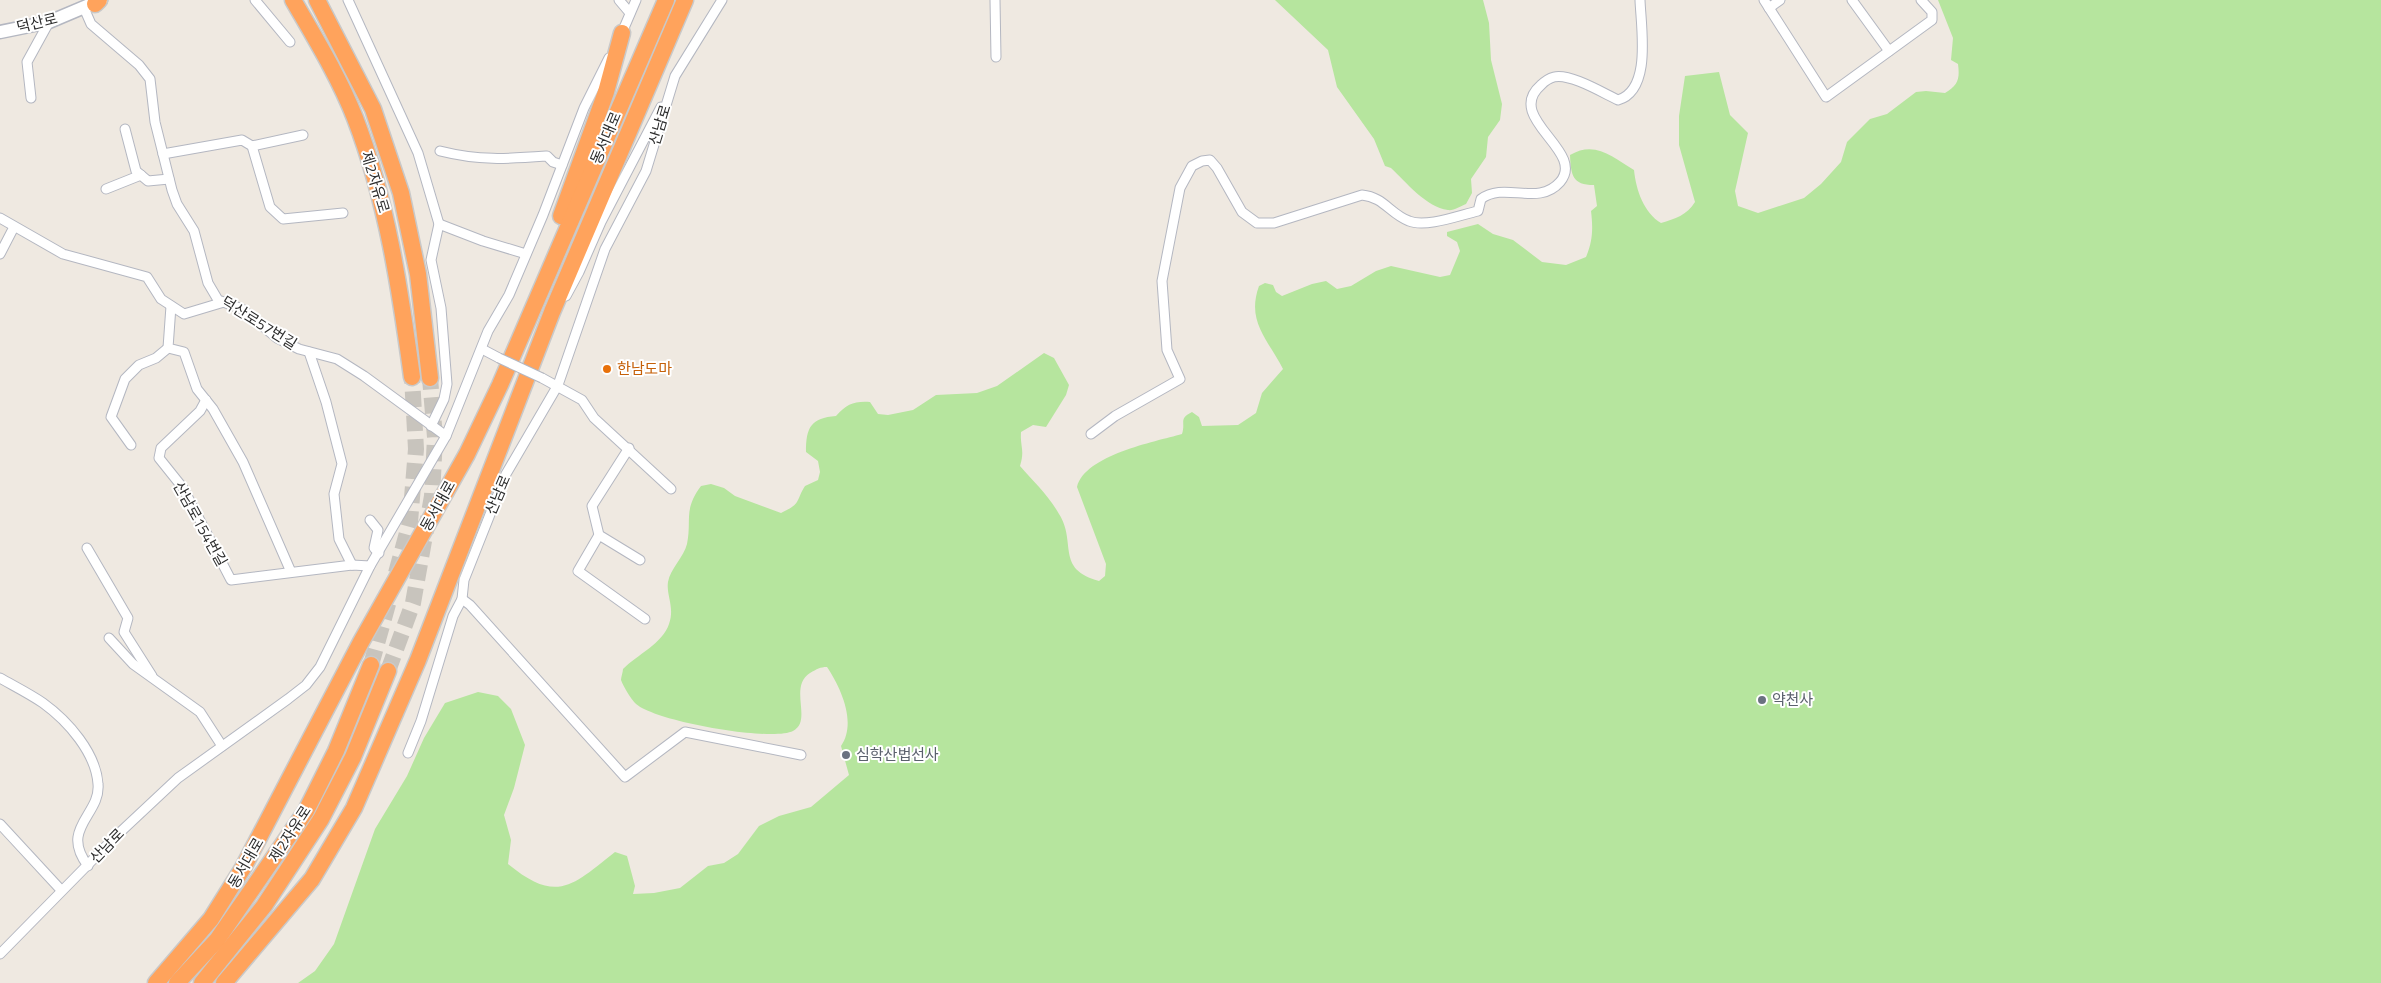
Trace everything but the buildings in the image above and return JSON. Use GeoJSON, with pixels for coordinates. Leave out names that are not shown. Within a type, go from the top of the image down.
{"type":"FeatureCollection","features":[{"type":"Feature","properties":{"kind":"highway","name":"제2자유로"},"geometry":{"type":"LineString","coordinates":[[293,0],[354,117],[381,199],[398,277],[412,377]]}},
{"type":"Feature","properties":{"kind":"highway","name":"제2자유로"},"geometry":{"type":"LineString","coordinates":[[317,0],[373,109],[401,193],[418,274],[430,378]]}},
{"type":"Feature","properties":{"kind":"highway","name":"동서대로"},"geometry":{"type":"LineString","coordinates":[[156,983],[211,919],[244,868],[361,642],[467,454],[515,350],[666,0]]}},
{"type":"Feature","properties":{"kind":"highway","name":"동서대로"},"geometry":{"type":"LineString","coordinates":[[224,983],[312,879],[354,808],[418,660],[538,347],[685,0]]}},
{"type":"Feature","properties":{"kind":"highway"},"geometry":{"type":"LineString","coordinates":[[515,350],[523,311],[573,185],[608,84],[622,33]]}},
{"type":"Feature","properties":{"kind":"highway","name":"제2자유로"},"geometry":{"type":"LineString","coordinates":[[178,983],[217,940],[306,811],[336,751],[371,665]]}},
{"type":"Feature","properties":{"kind":"highway","name":"제2자유로"},"geometry":{"type":"LineString","coordinates":[[202,983],[264,906],[321,819],[353,757],[388,671]]}},
{"type":"Feature","properties":{"kind":"street"},"geometry":{"type":"LineString","coordinates":[[255,0],[290,42]]}},
{"type":"Feature","properties":{"kind":"street"},"geometry":{"type":"LineString","coordinates":[[348,0],[418,153],[439,224],[431,260],[440,308],[447,384],[444,399],[431,426]]}},
{"type":"Feature","properties":{"kind":"street"},"geometry":{"type":"LineString","coordinates":[[620,0],[630,13]]}},
{"type":"Feature","properties":{"kind":"street","name":"산남로"},"geometry":{"type":"LineString","coordinates":[[0,954],[115,837],[178,778],[306,685],[320,667],[370,566],[446,436],[488,331],[509,295],[584,108],[622,33],[636,0]]}},
{"type":"Feature","properties":{"kind":"street","name":"산남로"},"geometry":{"type":"LineString","coordinates":[[408,753],[453,616],[462,599],[464,580],[506,474],[558,385],[605,249],[646,171],[675,76],[722,0]]}},
{"type":"Feature","properties":{"kind":"street"},"geometry":{"type":"LineString","coordinates":[[994,0],[996,57]]}},
{"type":"Feature","properties":{"kind":"street"},"geometry":{"type":"LineString","coordinates":[[1091,434],[1115,416],[1180,379],[1167,350],[1162,281],[1180,188],[1192,166],[1202,161],[1210,160],[1217,168],[1242,212],[1257,223],[1274,223],[1362,195],[1374,196],[1410,222],[1424,223],[1478,211],[1481,199],[1496,192],[1509,190],[1529,195],[1541,193],[1554,188],[1561,181],[1564,164],[1554,144],[1533,115],[1532,95],[1538,87],[1553,77],[1567,78],[1618,100],[1634,91],[1641,72],[1640,0]]}},
{"type":"Feature","properties":{"kind":"street"},"geometry":{"type":"LineString","coordinates":[[1780,0],[1766,4],[1826,97],[1932,20],[1932,12],[1921,0]]}},
{"type":"Feature","properties":{"kind":"street"},"geometry":{"type":"LineString","coordinates":[[1852,0],[1889,51]]}},
{"type":"Feature","properties":{"kind":"street","name":"덕산로"},"geometry":{"type":"LineString","coordinates":[[0,32],[49,22],[95,2]]}},
{"type":"Feature","properties":{"kind":"street","name":"덕산로57번길"},"geometry":{"type":"LineString","coordinates":[[95,2],[91,24],[139,64],[150,79],[155,122],[169,179],[177,204],[194,231],[208,283],[218,300],[242,309],[277,338],[299,349],[336,359],[364,376],[446,436]]}},
{"type":"Feature","properties":{"kind":"street"},"geometry":{"type":"LineString","coordinates":[[31,98],[27,62],[49,22]]}},
{"type":"Feature","properties":{"kind":"street"},"geometry":{"type":"LineString","coordinates":[[538,347],[579,272],[600,222],[648,132],[675,76]]}},
{"type":"Feature","properties":{"kind":"street"},"geometry":{"type":"LineString","coordinates":[[124,129],[136,170],[148,182],[169,179]]}},
{"type":"Feature","properties":{"kind":"street"},"geometry":{"type":"LineString","coordinates":[[252,146],[303,134]]}},
{"type":"Feature","properties":{"kind":"street"},"geometry":{"type":"LineString","coordinates":[[163,154],[242,140],[252,146],[270,207],[282,218],[343,213]]}},
{"type":"Feature","properties":{"kind":"street"},"geometry":{"type":"LineString","coordinates":[[440,151],[466,158],[496,160],[547,156],[553,162],[562,165]]}},
{"type":"Feature","properties":{"kind":"street"},"geometry":{"type":"LineString","coordinates":[[106,189],[141,175]]}},
{"type":"Feature","properties":{"kind":"street"},"geometry":{"type":"LineString","coordinates":[[0,218],[63,254],[147,277],[161,299],[184,314],[224,302]]}},
{"type":"Feature","properties":{"kind":"street"},"geometry":{"type":"LineString","coordinates":[[439,224],[483,241],[526,254]]}},
{"type":"Feature","properties":{"kind":"street"},"geometry":{"type":"LineString","coordinates":[[0,254],[14,227]]}},
{"type":"Feature","properties":{"kind":"street"},"geometry":{"type":"LineString","coordinates":[[131,445],[111,417],[125,379],[139,365],[156,358],[168,348],[172,306]]}},
{"type":"Feature","properties":{"kind":"street"},"geometry":{"type":"LineString","coordinates":[[168,348],[184,352],[198,389],[243,462],[290,572]]}},
{"type":"Feature","properties":{"kind":"street"},"geometry":{"type":"LineString","coordinates":[[482,349],[558,385],[582,400],[594,418],[629,448],[646,468],[671,489]]}},
{"type":"Feature","properties":{"kind":"street","name":"덕산로57번길"},"geometry":{"type":"LineString","coordinates":[[309,352],[326,402],[342,464],[334,494],[339,539],[352,565]]}},
{"type":"Feature","properties":{"kind":"street","name":"산남로154번길"},"geometry":{"type":"LineString","coordinates":[[206,400],[200,412],[161,448],[160,458],[183,488],[231,580],[352,565],[370,566]]}},
{"type":"Feature","properties":{"kind":"street"},"geometry":{"type":"LineString","coordinates":[[629,448],[592,506],[599,535],[578,571],[645,619]]}},
{"type":"Feature","properties":{"kind":"street"},"geometry":{"type":"LineString","coordinates":[[370,520],[378,530],[374,548],[379,553]]}},
{"type":"Feature","properties":{"kind":"street"},"geometry":{"type":"LineString","coordinates":[[599,535],[640,560]]}},
{"type":"Feature","properties":{"kind":"street"},"geometry":{"type":"LineString","coordinates":[[87,548],[128,618],[124,632],[156,682]]}},
{"type":"Feature","properties":{"kind":"street"},"geometry":{"type":"LineString","coordinates":[[462,599],[470,605],[625,776],[685,732],[801,755]]}},
{"type":"Feature","properties":{"kind":"street"},"geometry":{"type":"LineString","coordinates":[[109,638],[133,664],[156,682],[185,699],[200,712],[222,746]]}},
{"type":"Feature","properties":{"kind":"street"},"geometry":{"type":"LineString","coordinates":[[0,678],[43,703],[62,720],[81,741],[93,763],[99,786],[95,803],[80,826],[78,843],[83,859],[88,866]]}},
{"type":"Feature","properties":{"kind":"street"},"geometry":{"type":"LineString","coordinates":[[0,824],[62,890]]}},
{"type":"Feature","properties":{"kind":"green space"},"geometry":{"type":"Polygon","coordinates":[[[1275,0],[1483,0],[1489,23],[1491,60],[1502,104],[1500,120],[1488,137],[1486,157],[1471,179],[1472,193],[1466,204],[1450,210],[1440,208],[1424,199],[1391,168],[1385,166],[1374,139],[1337,87],[1328,50],[1275,0]]]}},
{"type":"Feature","properties":{"kind":"green space"},"geometry":{"type":"Polygon","coordinates":[[[1938,0],[2381,0],[2381,983],[298,983],[315,971],[334,944],[375,829],[407,776],[424,738],[445,703],[478,692],[498,696],[511,709],[525,745],[514,788],[504,815],[511,840],[508,864],[539,884],[552,887],[564,886],[575,881],[615,852],[627,856],[635,886],[633,894],[654,893],[680,888],[708,866],[724,863],[738,854],[759,826],[779,816],[811,807],[849,775],[841,746],[846,737],[848,727],[845,706],[842,695],[827,667],[815,670],[804,679],[800,695],[801,720],[799,726],[793,731],[781,734],[738,732],[664,717],[646,710],[635,703],[623,686],[621,680],[623,669],[656,643],[669,624],[671,607],[668,592],[669,577],[687,544],[690,509],[695,494],[701,486],[711,484],[724,488],[735,496],[781,513],[797,502],[805,486],[818,480],[820,472],[818,461],[806,452],[809,430],[816,422],[836,416],[847,406],[859,402],[870,402],[878,414],[888,415],[913,410],[936,395],[977,393],[997,386],[1044,353],[1054,358],[1069,385],[1066,395],[1046,427],[1033,425],[1021,432],[1022,452],[1020,466],[1046,495],[1059,514],[1067,535],[1072,562],[1085,576],[1099,581],[1105,576],[1106,564],[1077,487],[1083,476],[1093,466],[1106,458],[1139,446],[1182,434],[1184,419],[1192,412],[1199,417],[1202,426],[1238,425],[1256,413],[1262,393],[1283,369],[1260,330],[1257,320],[1255,310],[1259,286],[1265,283],[1273,285],[1276,292],[1282,296],[1312,284],[1326,281],[1337,289],[1351,286],[1376,271],[1391,266],[1440,277],[1450,275],[1460,251],[1457,242],[1447,236],[1447,232],[1478,224],[1493,234],[1513,240],[1542,262],[1566,265],[1586,257],[1592,234],[1591,211],[1597,206],[1594,185],[1581,183],[1574,178],[1570,155],[1588,149],[1604,152],[1634,170],[1642,200],[1655,219],[1661,223],[1680,216],[1695,202],[1679,145],[1679,116],[1685,76],[1719,72],[1730,115],[1748,133],[1735,191],[1738,206],[1758,213],[1804,198],[1821,184],[1841,162],[1847,142],[1870,119],[1887,114],[1916,92],[1945,93],[1953,87],[1958,78],[1959,69],[1958,64],[1951,60],[1953,38],[1938,0]]]}},
{"type":"Feature","properties":{"kind":"tunnel"},"geometry":{"type":"LineString","coordinates":[[396,573],[410,522],[416,449],[412,377]]}},
{"type":"Feature","properties":{"kind":"tunnel"},"geometry":{"type":"LineString","coordinates":[[388,671],[413,603],[432,496],[435,437],[430,378]]}},
{"type":"Feature","properties":{"kind":"tunnel"},"geometry":{"type":"LineString","coordinates":[[371,665],[390,597]]}},
{"type":"Feature","properties":{"kind":"place","name":"한남도마"},"geometry":{"type":"Point","coordinates":[607,369]}},
{"type":"Feature","properties":{"kind":"place","name":"약천사"},"geometry":{"type":"Point","coordinates":[1762,700]}},
{"type":"Feature","properties":{"kind":"place","name":"심학산법선사"},"geometry":{"type":"Point","coordinates":[846,755]}}]}
